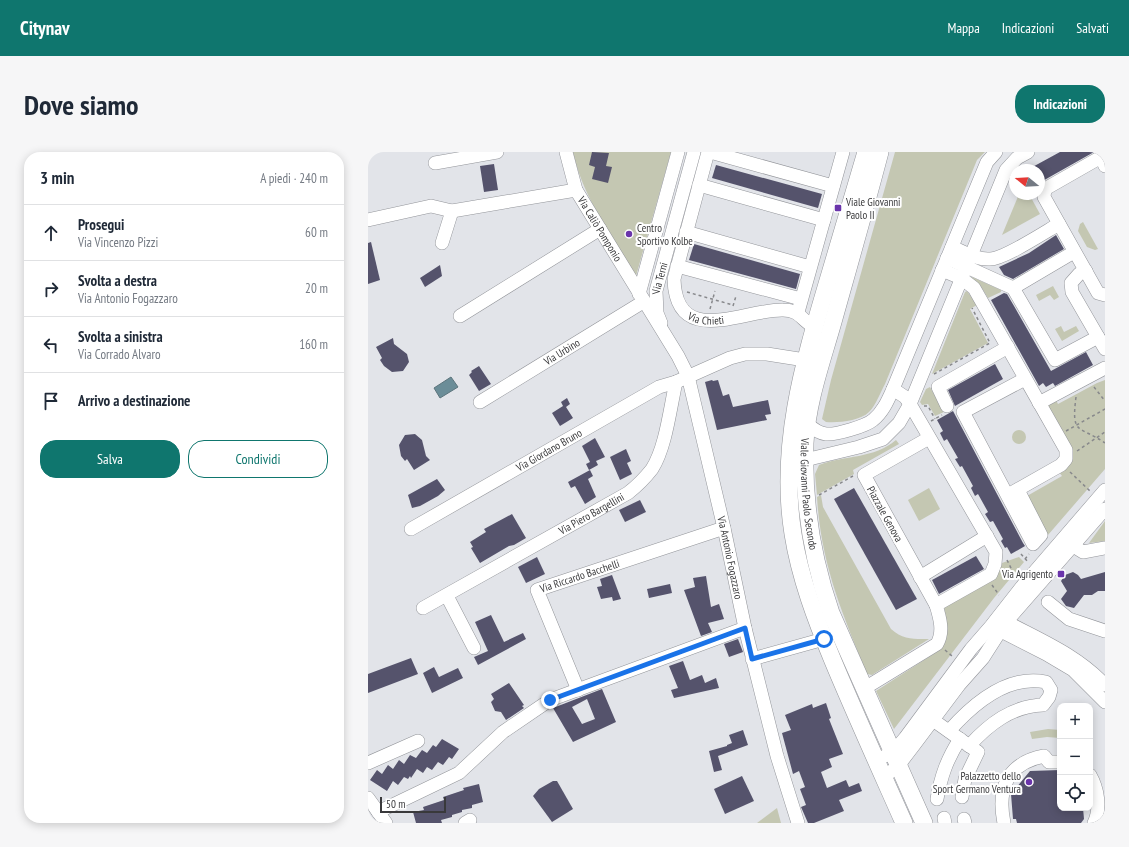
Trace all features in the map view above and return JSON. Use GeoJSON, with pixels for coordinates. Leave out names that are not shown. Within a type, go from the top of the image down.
{"type":"FeatureCollection","features":[{"type":"Feature","properties":{"kind":"main road","name":"Viale Giovanni Paolo Secondo"},"geometry":{"type":"LineString","coordinates":[[866,152],[814,326],[796,400],[791,438],[789,477],[790,506],[798,562],[806,590],[824,639],[904,823]]}},
{"type":"Feature","properties":{"kind":"main road","name":"Viale Giovanni Paolo Secondo"},"geometry":{"type":"LineString","coordinates":[[880,152],[821,364],[808,424],[805,460],[806,500],[809,528],[821,585],[831,613],[924,823]]}},
{"type":"Feature","properties":{"kind":"street"},"geometry":{"type":"LineString","coordinates":[[435,163],[497,152]]}},
{"type":"Feature","properties":{"kind":"street","name":"Via Caliò Pomponio"},"geometry":{"type":"LineString","coordinates":[[566,152],[576,190],[641,298]]}},
{"type":"Feature","properties":{"kind":"street","name":"Via Terni"},"geometry":{"type":"LineString","coordinates":[[665,336],[657,313],[656,291],[694,152]]}},
{"type":"Feature","properties":{"kind":"street"},"geometry":{"type":"LineString","coordinates":[[709,152],[833,186]]}},
{"type":"Feature","properties":{"kind":"street","name":"Via Chieti"},"geometry":{"type":"LineString","coordinates":[[709,152],[674,279],[674,293],[676,298],[688,314],[702,321],[718,322],[759,312],[777,310],[798,312]]}},
{"type":"Feature","properties":{"kind":"street"},"geometry":{"type":"LineString","coordinates":[[814,326],[798,312],[843,152]]}},
{"type":"Feature","properties":{"kind":"street"},"geometry":{"type":"LineString","coordinates":[[808,424],[816,431],[826,434],[839,433],[872,421],[883,410],[987,162],[996,152]]}},
{"type":"Feature","properties":{"kind":"street"},"geometry":{"type":"LineString","coordinates":[[805,460],[883,439],[915,405],[966,267],[1006,170],[1024,153]]}},
{"type":"Feature","properties":{"kind":"street"},"geometry":{"type":"LineString","coordinates":[[677,157],[690,166],[704,170]]}},
{"type":"Feature","properties":{"kind":"street","name":"Via Terni"},"geometry":{"type":"LineString","coordinates":[[641,298],[654,240],[677,157]]}},
{"type":"Feature","properties":{"kind":"street"},"geometry":{"type":"LineString","coordinates":[[1101,158],[1045,189],[1044,197],[1098,293],[1105,295]]}},
{"type":"Feature","properties":{"kind":"street"},"geometry":{"type":"LineString","coordinates":[[699,185],[824,220]]}},
{"type":"Feature","properties":{"kind":"street"},"geometry":{"type":"LineString","coordinates":[[368,220],[432,206],[452,211],[576,190]]}},
{"type":"Feature","properties":{"kind":"street"},"geometry":{"type":"LineString","coordinates":[[442,243],[452,211]]}},
{"type":"Feature","properties":{"kind":"street"},"geometry":{"type":"LineString","coordinates":[[966,267],[1002,256],[1059,224]]}},
{"type":"Feature","properties":{"kind":"street"},"geometry":{"type":"LineString","coordinates":[[460,316],[600,229]]}},
{"type":"Feature","properties":{"kind":"street"},"geometry":{"type":"LineString","coordinates":[[686,232],[810,267]]}},
{"type":"Feature","properties":{"kind":"street"},"geometry":{"type":"LineString","coordinates":[[654,240],[682,247]]}},
{"type":"Feature","properties":{"kind":"street"},"geometry":{"type":"LineString","coordinates":[[1013,288],[1074,252]]}},
{"type":"Feature","properties":{"kind":"street"},"geometry":{"type":"LineString","coordinates":[[947,259],[1013,288],[1055,360],[1098,337]]}},
{"type":"Feature","properties":{"kind":"street"},"geometry":{"type":"LineString","coordinates":[[677,266],[801,299]]}},
{"type":"Feature","properties":{"kind":"street"},"geometry":{"type":"LineString","coordinates":[[966,267],[974,288],[1066,450],[1066,459],[1061,465],[1013,493],[963,412],[1025,379]]}},
{"type":"Feature","properties":{"kind":"street"},"geometry":{"type":"LineString","coordinates":[[1088,276],[1079,274],[1071,283],[1072,292],[1105,349]]}},
{"type":"Feature","properties":{"kind":"street","name":"Via Antonio Fogazzaro"},"geometry":{"type":"LineString","coordinates":[[641,298],[688,376],[724,528],[752,659],[777,756],[797,822]]}},
{"type":"Feature","properties":{"kind":"street","name":"Via Urbino"},"geometry":{"type":"LineString","coordinates":[[480,402],[641,298]]}},
{"type":"Feature","properties":{"kind":"street"},"geometry":{"type":"LineString","coordinates":[[948,406],[938,386],[1008,347]]}},
{"type":"Feature","properties":{"kind":"street","name":"Via Giordano Bruno"},"geometry":{"type":"LineString","coordinates":[[411,528],[659,387],[676,382],[730,358],[745,354],[767,354],[805,360]]}},
{"type":"Feature","properties":{"kind":"street"},"geometry":{"type":"LineString","coordinates":[[1040,403],[1105,368]]}},
{"type":"Feature","properties":{"kind":"street","name":"Via Piero Bargellini"},"geometry":{"type":"LineString","coordinates":[[423,608],[447,596],[628,493],[641,483],[653,468],[662,446],[676,382]]}},
{"type":"Feature","properties":{"kind":"street"},"geometry":{"type":"LineString","coordinates":[[893,389],[915,405],[929,438],[996,552],[995,564],[991,574],[936,605]]}},
{"type":"Feature","properties":{"kind":"street","name":"Piazzale Genova"},"geometry":{"type":"LineString","coordinates":[[865,688],[936,644],[940,638],[941,630],[936,605],[864,475],[929,438]]}},
{"type":"Feature","properties":{"kind":"street"},"geometry":{"type":"LineString","coordinates":[[884,777],[905,738],[971,649],[999,624],[1052,568],[1105,490]]}},
{"type":"Feature","properties":{"kind":"street"},"geometry":{"type":"LineString","coordinates":[[1068,543],[1105,509]]}},
{"type":"Feature","properties":{"kind":"street","name":"Via Riccardo Bacchelli"},"geometry":{"type":"LineString","coordinates":[[578,690],[537,590],[724,528]]}},
{"type":"Feature","properties":{"kind":"street"},"geometry":{"type":"LineString","coordinates":[[920,577],[987,536]]}},
{"type":"Feature","properties":{"kind":"street"},"geometry":{"type":"LineString","coordinates":[[1068,543],[1083,552],[1105,548]]}},
{"type":"Feature","properties":{"kind":"street"},"geometry":{"type":"LineString","coordinates":[[447,596],[474,648]]}},
{"type":"Feature","properties":{"kind":"street"},"geometry":{"type":"LineString","coordinates":[[1048,602],[1069,619],[1105,631]]}},
{"type":"Feature","properties":{"kind":"street"},"geometry":{"type":"LineString","coordinates":[[999,624],[1060,649],[1081,662],[1105,685]]}},
{"type":"Feature","properties":{"kind":"street"},"geometry":{"type":"LineString","coordinates":[[999,624],[1073,670],[1105,702]]}},
{"type":"Feature","properties":{"kind":"street"},"geometry":{"type":"LineString","coordinates":[[876,761],[895,759],[933,720],[959,685],[983,658],[999,624]]}},
{"type":"Feature","properties":{"kind":"street"},"geometry":{"type":"LineString","coordinates":[[378,812],[459,773],[503,732],[550,700],[745,628]]}},
{"type":"Feature","properties":{"kind":"street"},"geometry":{"type":"LineString","coordinates":[[752,659],[824,639]]}},
{"type":"Feature","properties":{"kind":"street"},"geometry":{"type":"LineString","coordinates":[[937,798],[940,777],[949,756],[960,739],[966,712],[989,695],[1012,685],[1034,680],[1046,682],[1051,690],[1049,697],[1043,705],[1028,707],[1000,718],[984,730],[960,739]]}},
{"type":"Feature","properties":{"kind":"street"},"geometry":{"type":"LineString","coordinates":[[933,720],[978,752],[965,779],[962,797]]}},
{"type":"Feature","properties":{"kind":"street"},"geometry":{"type":"LineString","coordinates":[[368,762],[418,741]]}},
{"type":"Feature","properties":{"kind":"street"},"geometry":{"type":"LineString","coordinates":[[1004,823],[1001,806],[1002,788],[1012,772],[1029,758],[1044,756],[1049,762],[1057,762]]}},
{"type":"Feature","properties":{"kind":"street"},"geometry":{"type":"LineString","coordinates":[[1093,780],[1102,800],[1094,823]]}},
{"type":"Feature","properties":{"kind":"street"},"geometry":{"type":"LineString","coordinates":[[368,798],[386,823]]}},
{"type":"Feature","properties":{"kind":"path"},"geometry":{"type":"LineString","coordinates":[[681,290],[733,305]]}},
{"type":"Feature","properties":{"kind":"path"},"geometry":{"type":"LineString","coordinates":[[710,310],[715,290]]}},
{"type":"Feature","properties":{"kind":"path"},"geometry":{"type":"LineString","coordinates":[[732,311],[736,296]]}},
{"type":"Feature","properties":{"kind":"path"},"geometry":{"type":"LineString","coordinates":[[929,377],[990,343],[971,309],[978,305]]}},
{"type":"Feature","properties":{"kind":"path"},"geometry":{"type":"LineString","coordinates":[[1094,387],[1105,401]]}},
{"type":"Feature","properties":{"kind":"path"},"geometry":{"type":"LineString","coordinates":[[1076,397],[1074,418],[1077,425],[1084,432],[1105,443]]}},
{"type":"Feature","properties":{"kind":"path"},"geometry":{"type":"LineString","coordinates":[[915,405],[928,406],[935,419]]}},
{"type":"Feature","properties":{"kind":"path"},"geometry":{"type":"LineString","coordinates":[[1063,432],[1105,409]]}},
{"type":"Feature","properties":{"kind":"path"},"geometry":{"type":"LineString","coordinates":[[1074,453],[1105,432]]}},
{"type":"Feature","properties":{"kind":"path"},"geometry":{"type":"LineString","coordinates":[[1068,471],[1090,491]]}},
{"type":"Feature","properties":{"kind":"path"},"geometry":{"type":"LineString","coordinates":[[815,497],[856,475]]}},
{"type":"Feature","properties":{"kind":"path"},"geometry":{"type":"LineString","coordinates":[[1020,554],[1028,562]]}},
{"type":"Feature","properties":{"kind":"path"},"geometry":{"type":"LineString","coordinates":[[1007,559],[1015,576]]}},
{"type":"Feature","properties":{"kind":"path"},"geometry":{"type":"LineString","coordinates":[[988,580],[999,595]]}},
{"type":"Feature","properties":{"kind":"path"},"geometry":{"type":"LineString","coordinates":[[940,647],[952,656]]}},
{"type":"Feature","properties":{"kind":"green space","name":"Centro Sportivo Kolbe"},"geometry":{"type":"Polygon","coordinates":[[[573,152],[671,152],[636,276],[591,201],[573,152]]]}},
{"type":"Feature","properties":{"kind":"green space"},"geometry":{"type":"Polygon","coordinates":[[[895,152],[985,152],[977,160],[885,384],[876,402],[869,412],[860,418],[843,422],[826,422],[822,419],[831,380],[895,152]]]}},
{"type":"Feature","properties":{"kind":"green space"},"geometry":{"type":"Polygon","coordinates":[[[1017,200],[1032,200],[1040,214],[1002,235],[1017,200]]]}},
{"type":"Feature","properties":{"kind":"green space"},"geometry":{"type":"Polygon","coordinates":[[[1083,222],[1098,249],[1095,250],[1087,247],[1078,231],[1080,224],[1083,222]]]}},
{"type":"Feature","properties":{"kind":"green space"},"geometry":{"type":"Polygon","coordinates":[[[972,277],[1001,290],[1001,292],[988,298],[980,285],[971,278],[972,277]]]}},
{"type":"Feature","properties":{"kind":"green space"},"geometry":{"type":"Polygon","coordinates":[[[1053,286],[1059,297],[1054,300],[1050,295],[1039,301],[1036,295],[1053,286]]]}},
{"type":"Feature","properties":{"kind":"green space"},"geometry":{"type":"Polygon","coordinates":[[[967,291],[977,305],[970,309],[988,343],[932,374],[965,292],[967,291]]]}},
{"type":"Feature","properties":{"kind":"green space"},"geometry":{"type":"Polygon","coordinates":[[[1061,326],[1064,332],[1076,326],[1079,331],[1062,341],[1055,329],[1061,326]]]}},
{"type":"Feature","properties":{"kind":"green space"},"geometry":{"type":"Polygon","coordinates":[[[1105,380],[1105,469],[1048,535],[1027,496],[1062,476],[1059,472],[1068,466],[1045,406],[1056,400],[1058,404],[1105,380]]]}},
{"type":"Feature","properties":{"kind":"green space"},"geometry":{"type":"Polygon","coordinates":[[[930,387],[944,412],[935,416],[928,404],[922,405],[920,402],[926,389],[930,387]]]}},
{"type":"Feature","properties":{"kind":"green space"},"geometry":{"type":"Polygon","coordinates":[[[1016,430],[1022,430],[1026,434],[1026,440],[1022,444],[1016,444],[1012,440],[1012,434],[1016,430]]]}},
{"type":"Feature","properties":{"kind":"green space"},"geometry":{"type":"Polygon","coordinates":[[[896,440],[899,444],[853,470],[854,474],[817,495],[815,474],[819,465],[869,454],[878,451],[896,440]]]}},
{"type":"Feature","properties":{"kind":"green space"},"geometry":{"type":"Polygon","coordinates":[[[929,488],[940,509],[919,521],[908,500],[929,488]]]}},
{"type":"Feature","properties":{"kind":"green space"},"geometry":{"type":"Polygon","coordinates":[[[821,495],[823,507],[891,629],[895,633],[904,637],[929,639],[872,675],[867,674],[834,588],[819,521],[817,497],[821,495]]]}},
{"type":"Feature","properties":{"kind":"green space"},"geometry":{"type":"Polygon","coordinates":[[[1105,521],[1105,541],[1089,543],[1105,521]]]}},
{"type":"Feature","properties":{"kind":"green space"},"geometry":{"type":"Polygon","coordinates":[[[1019,557],[1024,562],[994,598],[894,729],[876,691],[938,651],[945,641],[947,630],[944,607],[1000,570],[1002,563],[1019,557]]]}},
{"type":"Feature","properties":{"kind":"green space"},"geometry":{"type":"Polygon","coordinates":[[[1048,729],[1057,730],[1057,738],[1047,737],[1032,739],[1030,732],[1048,729]]]}},
{"type":"Feature","properties":{"kind":"green space"},"geometry":{"type":"Polygon","coordinates":[[[777,808],[781,823],[757,823],[777,808]]]}},
{"type":"Feature","properties":{"kind":"water"},"geometry":{"type":"Polygon","coordinates":[[[451,377],[458,387],[440,398],[434,388],[451,377]]]}},
{"type":"Feature","properties":{"kind":"building"},"geometry":{"type":"Polygon","coordinates":[[[592,152],[609,153],[606,166],[612,167],[608,183],[592,179],[595,167],[589,165],[592,152]]]}},
{"type":"Feature","properties":{"kind":"building"},"geometry":{"type":"Polygon","coordinates":[[[1060,152],[1094,152],[1045,180],[1045,164],[1038,164],[1060,152]]]}},
{"type":"Feature","properties":{"kind":"building"},"geometry":{"type":"Polygon","coordinates":[[[494,164],[498,190],[484,192],[480,166],[494,164]]]}},
{"type":"Feature","properties":{"kind":"building"},"geometry":{"type":"Polygon","coordinates":[[[716,165],[822,194],[818,208],[712,178],[716,165]]]}},
{"type":"Feature","properties":{"kind":"building"},"geometry":{"type":"Polygon","coordinates":[[[1056,235],[1064,249],[1013,279],[1004,275],[999,267],[1029,253],[1056,235]]]}},
{"type":"Feature","properties":{"kind":"building"},"geometry":{"type":"Polygon","coordinates":[[[371,242],[380,280],[368,284],[368,243],[371,242]]]}},
{"type":"Feature","properties":{"kind":"building"},"geometry":{"type":"Polygon","coordinates":[[[694,244],[800,274],[796,289],[689,260],[694,244]]]}},
{"type":"Feature","properties":{"kind":"building"},"geometry":{"type":"Polygon","coordinates":[[[440,265],[442,276],[425,287],[420,278],[440,265]]]}},
{"type":"Feature","properties":{"kind":"building"},"geometry":{"type":"Polygon","coordinates":[[[1004,293],[1007,294],[1051,371],[1086,352],[1093,365],[1055,386],[1053,383],[1046,387],[1043,383],[1039,386],[991,300],[1004,293]]]}},
{"type":"Feature","properties":{"kind":"building"},"geometry":{"type":"Polygon","coordinates":[[[393,338],[394,344],[407,354],[409,362],[403,371],[392,372],[384,366],[380,360],[382,358],[376,347],[393,338]]]}},
{"type":"Feature","properties":{"kind":"building"},"geometry":{"type":"Polygon","coordinates":[[[995,364],[1003,379],[955,406],[948,390],[995,364]]]}},
{"type":"Feature","properties":{"kind":"building"},"geometry":{"type":"Polygon","coordinates":[[[479,366],[491,384],[479,391],[469,375],[472,372],[471,371],[479,366]]]}},
{"type":"Feature","properties":{"kind":"building"},"geometry":{"type":"Polygon","coordinates":[[[718,380],[723,396],[729,394],[733,407],[768,400],[771,414],[765,415],[767,420],[717,430],[705,382],[718,380]]]}},
{"type":"Feature","properties":{"kind":"building"},"geometry":{"type":"Polygon","coordinates":[[[567,398],[570,404],[566,407],[573,418],[560,426],[552,413],[563,406],[561,402],[567,398]]]}},
{"type":"Feature","properties":{"kind":"building"},"geometry":{"type":"Polygon","coordinates":[[[953,411],[1025,546],[1011,554],[1001,541],[1003,539],[993,521],[990,522],[985,514],[988,512],[978,494],[975,496],[971,488],[973,486],[962,466],[960,467],[955,459],[958,458],[947,439],[944,441],[940,433],[943,431],[937,420],[953,411]]]}},
{"type":"Feature","properties":{"kind":"building"},"geometry":{"type":"Polygon","coordinates":[[[415,434],[422,440],[426,456],[430,460],[414,470],[407,459],[405,461],[401,456],[399,445],[405,435],[415,434]]]}},
{"type":"Feature","properties":{"kind":"building"},"geometry":{"type":"Polygon","coordinates":[[[595,438],[605,457],[596,461],[598,465],[589,470],[586,464],[590,462],[582,446],[595,438]]]}},
{"type":"Feature","properties":{"kind":"building"},"geometry":{"type":"Polygon","coordinates":[[[626,449],[631,461],[627,463],[632,474],[620,480],[610,457],[626,449]]]}},
{"type":"Feature","properties":{"kind":"building"},"geometry":{"type":"Polygon","coordinates":[[[590,470],[593,476],[588,479],[596,497],[585,504],[575,486],[571,488],[568,482],[590,470]]]}},
{"type":"Feature","properties":{"kind":"building"},"geometry":{"type":"Polygon","coordinates":[[[437,479],[445,490],[438,496],[420,506],[412,508],[408,495],[437,479]]]}},
{"type":"Feature","properties":{"kind":"building"},"geometry":{"type":"Polygon","coordinates":[[[854,488],[917,599],[896,610],[834,499],[854,488]]]}},
{"type":"Feature","properties":{"kind":"building"},"geometry":{"type":"Polygon","coordinates":[[[640,500],[646,512],[625,522],[619,510],[640,500]]]}},
{"type":"Feature","properties":{"kind":"building"},"geometry":{"type":"Polygon","coordinates":[[[512,514],[526,538],[480,563],[471,548],[473,547],[470,542],[486,532],[484,529],[512,514]]]}},
{"type":"Feature","properties":{"kind":"building"},"geometry":{"type":"Polygon","coordinates":[[[976,556],[984,569],[939,594],[932,580],[976,556]]]}},
{"type":"Feature","properties":{"kind":"building"},"geometry":{"type":"Polygon","coordinates":[[[537,557],[545,574],[526,583],[518,567],[537,557]]]}},
{"type":"Feature","properties":{"kind":"building"},"geometry":{"type":"Polygon","coordinates":[[[1073,572],[1081,579],[1105,572],[1105,591],[1098,591],[1092,595],[1084,595],[1074,608],[1066,606],[1061,599],[1067,591],[1061,581],[1065,575],[1073,572]]]}},
{"type":"Feature","properties":{"kind":"building"},"geometry":{"type":"Polygon","coordinates":[[[612,575],[621,599],[613,601],[612,597],[601,599],[597,587],[602,586],[600,579],[612,575]]]}},
{"type":"Feature","properties":{"kind":"building"},"geometry":{"type":"Polygon","coordinates":[[[706,576],[711,607],[719,604],[724,619],[708,623],[712,632],[701,636],[684,590],[695,587],[693,578],[706,576]]]}},
{"type":"Feature","properties":{"kind":"building"},"geometry":{"type":"Polygon","coordinates":[[[670,584],[672,593],[649,598],[647,589],[670,584]]]}},
{"type":"Feature","properties":{"kind":"building"},"geometry":{"type":"Polygon","coordinates":[[[491,615],[504,642],[523,633],[526,639],[478,665],[474,657],[488,651],[475,622],[491,615]]]}},
{"type":"Feature","properties":{"kind":"building"},"geometry":{"type":"Polygon","coordinates":[[[738,639],[743,652],[729,657],[724,644],[738,639]]]}},
{"type":"Feature","properties":{"kind":"building"},"geometry":{"type":"Polygon","coordinates":[[[411,658],[418,674],[368,693],[368,674],[411,658]]]}},
{"type":"Feature","properties":{"kind":"building"},"geometry":{"type":"Polygon","coordinates":[[[683,661],[690,680],[702,675],[705,683],[716,678],[719,688],[674,698],[671,690],[678,688],[669,666],[683,661]]]}},
{"type":"Feature","properties":{"kind":"building"},"geometry":{"type":"Polygon","coordinates":[[[434,667],[439,677],[458,668],[463,678],[432,693],[423,673],[434,667]]]}},
{"type":"Feature","properties":{"kind":"building"},"geometry":{"type":"Polygon","coordinates":[[[509,683],[524,705],[522,706],[524,708],[506,720],[501,712],[495,711],[491,702],[494,699],[491,694],[509,683]]]}},
{"type":"Feature","properties":{"kind":"building"},"geometry":{"type":"Polygon","coordinates":[[[602,689],[616,722],[573,742],[553,708],[602,689]],[[587,699],[572,707],[582,724],[595,719],[587,699]]]}},
{"type":"Feature","properties":{"kind":"building"},"geometry":{"type":"Polygon","coordinates":[[[826,703],[831,718],[829,719],[843,754],[829,759],[832,767],[821,772],[827,788],[846,780],[849,787],[859,783],[862,791],[839,800],[844,811],[814,823],[808,823],[801,807],[806,805],[800,789],[805,787],[799,771],[793,774],[782,733],[791,730],[785,715],[812,704],[813,708],[826,703]]]}},
{"type":"Feature","properties":{"kind":"building"},"geometry":{"type":"Polygon","coordinates":[[[743,730],[748,745],[718,756],[722,770],[714,772],[709,751],[732,743],[729,735],[743,730]]]}},
{"type":"Feature","properties":{"kind":"building"},"geometry":{"type":"Polygon","coordinates":[[[442,739],[459,749],[452,759],[449,757],[443,765],[438,762],[432,770],[427,767],[423,773],[417,769],[411,778],[410,776],[408,779],[404,777],[398,785],[393,781],[387,791],[370,780],[377,770],[382,774],[388,765],[393,769],[399,760],[404,764],[410,755],[416,758],[422,750],[427,753],[433,745],[436,747],[442,739]]]}},
{"type":"Feature","properties":{"kind":"building"},"geometry":{"type":"Polygon","coordinates":[[[1057,770],[1057,811],[1083,811],[1084,819],[1081,823],[1017,823],[1016,819],[1013,819],[1011,794],[1030,771],[1057,770]]]}},
{"type":"Feature","properties":{"kind":"building"},"geometry":{"type":"Polygon","coordinates":[[[742,776],[754,801],[725,814],[714,789],[742,776]]]}},
{"type":"Feature","properties":{"kind":"building"},"geometry":{"type":"Polygon","coordinates":[[[553,781],[557,781],[573,809],[552,822],[533,796],[539,789],[553,781]]]}},
{"type":"Feature","properties":{"kind":"building"},"geometry":{"type":"Polygon","coordinates":[[[479,784],[483,802],[472,805],[472,808],[462,810],[462,812],[452,815],[452,817],[441,820],[442,823],[416,823],[413,812],[424,810],[423,807],[444,800],[443,797],[464,790],[463,788],[479,784]]]}},
{"type":"Feature","properties":{"kind":"place","name":"Viale Giovanni Paolo II"},"geometry":{"type":"Point","coordinates":[838,208]}},
{"type":"Feature","properties":{"kind":"place","name":"Centro Sportivo Kolbe"},"geometry":{"type":"Point","coordinates":[629,234]}},
{"type":"Feature","properties":{"kind":"place","name":"Via Agrigento"},"geometry":{"type":"Point","coordinates":[1061,574]}},
{"type":"Feature","properties":{"kind":"place","name":"Palazzetto dello Sport Germano Ventura"},"geometry":{"type":"Point","coordinates":[1029,782]}},
{"type":"Feature","properties":{"kind":"route"},"geometry":{"type":"LineString","coordinates":[[550,700],[745,628],[752,659],[824,639]]}}]}
